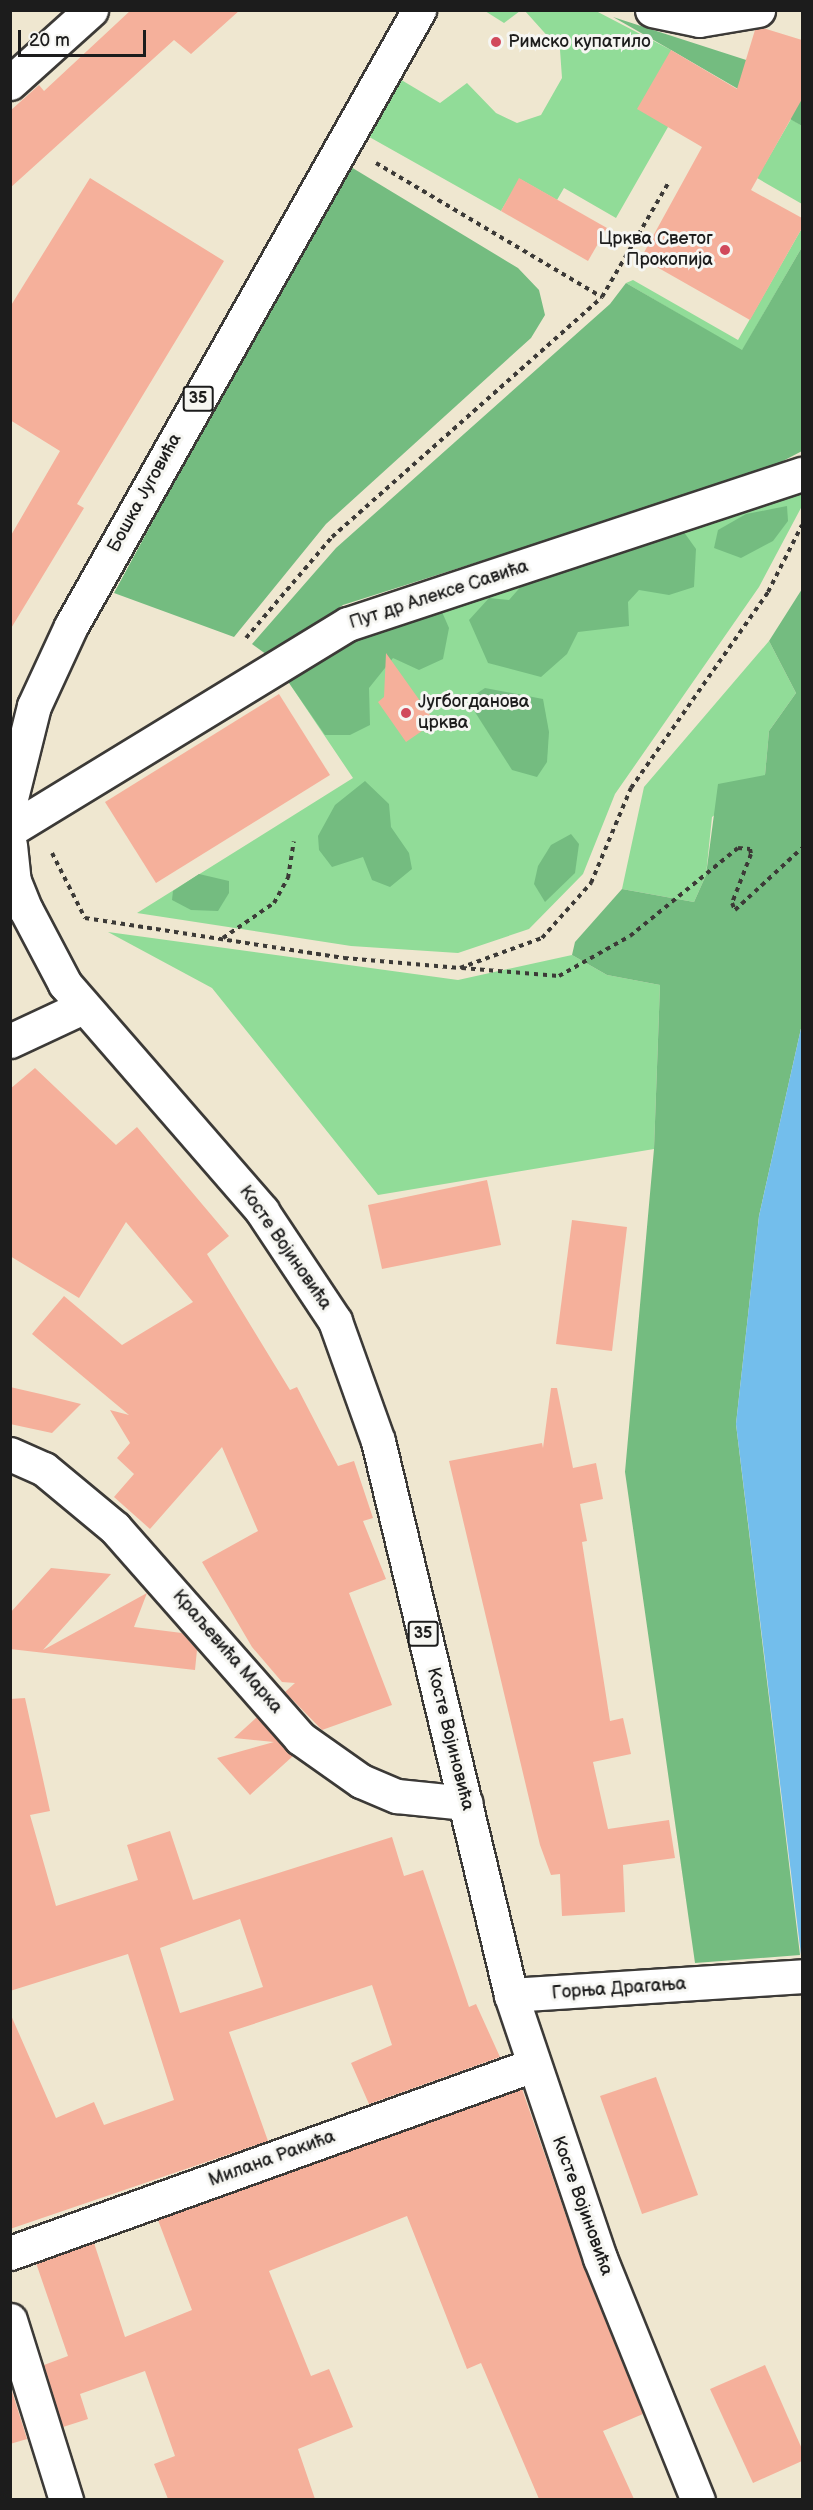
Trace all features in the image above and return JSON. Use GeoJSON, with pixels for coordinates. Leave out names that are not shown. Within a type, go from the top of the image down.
{"type":"FeatureCollection","features":[{"type":"Feature","properties":{"kind":"main road"},"geometry":{"type":"LineString","coordinates":[[10,83],[91,10]]}},
{"type":"Feature","properties":{"kind":"main road","name":"Бошка Југовића"},"geometry":{"type":"LineString","coordinates":[[19,815],[23,739],[57,654],[341,142],[419,10]]}},
{"type":"Feature","properties":{"kind":"main road"},"geometry":{"type":"LineString","coordinates":[[652,10],[699,20],[758,10]]}},
{"type":"Feature","properties":{"kind":"main road","name":"Пут др Алексе Савића"},"geometry":{"type":"LineString","coordinates":[[19,815],[348,624],[802,474]]}},
{"type":"Feature","properties":{"kind":"main road","name":"Косте Војиновића"},"geometry":{"type":"LineString","coordinates":[[10,845],[12,881],[37,936],[83,1007],[262,1211],[335,1321],[378,1441],[512,1995],[533,2065],[600,2258],[698,2499]]}},
{"type":"Feature","properties":{"kind":"main road"},"geometry":{"type":"LineString","coordinates":[[10,1041],[83,1007]]}},
{"type":"Feature","properties":{"kind":"main road","name":"Краљевића Марка"},"geometry":{"type":"LineString","coordinates":[[10,1454],[44,1469],[115,1528],[308,1744],[360,1781],[397,1796],[466,1803]]}},
{"type":"Feature","properties":{"kind":"main road","name":"Горња Драгања"},"geometry":{"type":"LineString","coordinates":[[512,1995],[802,1976]]}},
{"type":"Feature","properties":{"kind":"main road","name":"Милана Ракића"},"geometry":{"type":"LineString","coordinates":[[10,2253],[533,2065]]}},
{"type":"Feature","properties":{"kind":"main road"},"geometry":{"type":"LineString","coordinates":[[10,2320],[66,2499]]}},
{"type":"Feature","properties":{"kind":"path"},"geometry":{"type":"LineString","coordinates":[[341,142],[602,297]]}},
{"type":"Feature","properties":{"kind":"path"},"geometry":{"type":"LineString","coordinates":[[240,646],[332,537],[602,297],[669,182]]}},
{"type":"Feature","properties":{"kind":"path"},"geometry":{"type":"LineString","coordinates":[[460,968],[542,938],[591,883],[631,788],[768,592],[802,525]]}},
{"type":"Feature","properties":{"kind":"path"},"geometry":{"type":"LineString","coordinates":[[19,815],[85,918],[344,958],[541,978],[559,975],[630,936],[738,848],[750,849],[751,854],[732,903],[735,910],[802,848]]}},
{"type":"Feature","properties":{"kind":"path"},"geometry":{"type":"LineString","coordinates":[[223,938],[274,903],[288,878],[294,841]]}},
{"type":"Feature","properties":{"kind":"green space"},"geometry":{"type":"Polygon","coordinates":[[[485,11],[520,11],[504,23],[485,11]]]}},
{"type":"Feature","properties":{"kind":"green space"},"geometry":{"type":"Polygon","coordinates":[[[525,11],[596,11],[671,50],[668,127],[616,218],[564,188],[557,200],[520,179],[501,211],[364,134],[398,78],[440,103],[467,83],[496,113],[517,123],[541,115],[562,78],[560,50],[525,11]]]}},
{"type":"Feature","properties":{"kind":"green space"},"geometry":{"type":"Polygon","coordinates":[[[613,17],[802,78],[802,126],[671,50],[613,17]]]}},
{"type":"Feature","properties":{"kind":"green space"},"geometry":{"type":"Polygon","coordinates":[[[791,119],[802,126],[802,204],[698,144],[765,164],[791,119]]]}},
{"type":"Feature","properties":{"kind":"green space"},"geometry":{"type":"Polygon","coordinates":[[[346,164],[518,268],[539,290],[545,315],[531,338],[326,524],[234,637],[114,593],[346,164]]]}},
{"type":"Feature","properties":{"kind":"green space"},"geometry":{"type":"Polygon","coordinates":[[[802,228],[802,247],[742,351],[626,283],[633,280],[738,340],[802,228]]]}},
{"type":"Feature","properties":{"kind":"green space"},"geometry":{"type":"Polygon","coordinates":[[[802,247],[802,451],[764,471],[343,605],[270,657],[252,644],[336,548],[610,304],[626,283],[742,350],[802,247]]]}},
{"type":"Feature","properties":{"kind":"green space"},"geometry":{"type":"Polygon","coordinates":[[[802,485],[802,506],[759,587],[615,794],[583,874],[529,929],[458,953],[351,946],[137,913],[353,778],[283,674],[307,657],[802,485]]]}},
{"type":"Feature","properties":{"kind":"green space"},"geometry":{"type":"Polygon","coordinates":[[[787,506],[788,521],[773,541],[741,558],[714,548],[718,530],[746,514],[787,506]]]}},
{"type":"Feature","properties":{"kind":"green space"},"geometry":{"type":"Polygon","coordinates":[[[681,528],[696,549],[694,587],[669,595],[639,590],[628,602],[629,626],[578,632],[567,654],[541,677],[488,663],[469,620],[489,598],[509,600],[524,583],[681,528]]]}},
{"type":"Feature","properties":{"kind":"green space"},"geometry":{"type":"Polygon","coordinates":[[[802,589],[802,1024],[759,1216],[736,1424],[800,1955],[695,1963],[625,1472],[654,1149],[660,985],[607,975],[572,955],[575,942],[622,889],[694,902],[706,875],[718,784],[765,775],[769,731],[796,693],[769,641],[802,589]]]}},
{"type":"Feature","properties":{"kind":"green space"},"geometry":{"type":"Polygon","coordinates":[[[439,605],[449,628],[443,659],[419,670],[393,658],[369,688],[370,725],[350,735],[325,735],[283,674],[307,657],[439,605]]]}},
{"type":"Feature","properties":{"kind":"green space"},"geometry":{"type":"Polygon","coordinates":[[[769,641],[796,693],[769,731],[765,775],[712,817],[706,875],[694,902],[622,889],[644,787],[769,641]]]}},
{"type":"Feature","properties":{"kind":"green space"},"geometry":{"type":"Polygon","coordinates":[[[485,688],[543,699],[549,732],[547,762],[537,777],[512,770],[473,709],[473,696],[485,688]]]}},
{"type":"Feature","properties":{"kind":"green space"},"geometry":{"type":"Polygon","coordinates":[[[365,781],[389,804],[391,827],[409,853],[412,869],[390,887],[372,880],[363,857],[332,867],[319,850],[318,836],[335,805],[365,781]]]}},
{"type":"Feature","properties":{"kind":"green space"},"geometry":{"type":"Polygon","coordinates":[[[571,834],[579,844],[575,873],[545,902],[534,884],[538,866],[551,845],[571,834]]]}},
{"type":"Feature","properties":{"kind":"green space"},"geometry":{"type":"Polygon","coordinates":[[[199,874],[229,881],[229,893],[218,911],[191,910],[172,900],[173,891],[199,874]]]}},
{"type":"Feature","properties":{"kind":"green space"},"geometry":{"type":"Polygon","coordinates":[[[108,932],[458,980],[572,955],[607,975],[660,985],[654,1149],[378,1195],[212,988],[108,932]]]}},
{"type":"Feature","properties":{"kind":"water"},"geometry":{"type":"Polygon","coordinates":[[[802,1024],[802,1963],[736,1424],[759,1216],[802,1024]]]}},
{"type":"Feature","properties":{"kind":"building"},"geometry":{"type":"Polygon","coordinates":[[[131,10],[240,10],[191,54],[174,40],[10,188],[10,111],[39,85],[44,91],[131,10]]]}},
{"type":"Feature","properties":{"kind":"building"},"geometry":{"type":"Polygon","coordinates":[[[763,28],[802,40],[802,99],[751,190],[802,218],[802,228],[750,320],[641,258],[702,147],[637,109],[671,50],[737,89],[755,30],[763,28]]]}},
{"type":"Feature","properties":{"kind":"building"},"geometry":{"type":"Polygon","coordinates":[[[90,178],[224,261],[77,504],[84,508],[10,630],[10,537],[60,451],[10,420],[10,307],[90,178]]]}},
{"type":"Feature","properties":{"kind":"building"},"geometry":{"type":"Polygon","coordinates":[[[519,178],[607,228],[588,261],[501,211],[519,178]]]}},
{"type":"Feature","properties":{"kind":"building","name":"Југбогданова црква"},"geometry":{"type":"Polygon","coordinates":[[[386,653],[435,722],[406,742],[378,702],[384,697],[386,653]]]}},
{"type":"Feature","properties":{"kind":"building"},"geometry":{"type":"Polygon","coordinates":[[[279,694],[330,775],[156,883],[105,802],[279,694]]]}},
{"type":"Feature","properties":{"kind":"building"},"geometry":{"type":"Polygon","coordinates":[[[35,1068],[116,1145],[137,1127],[229,1236],[207,1254],[290,1390],[297,1387],[338,1466],[354,1461],[373,1518],[363,1521],[386,1579],[349,1593],[392,1705],[322,1730],[285,1692],[295,1683],[282,1682],[252,1647],[202,1562],[258,1531],[222,1447],[150,1529],[114,1497],[134,1474],[117,1458],[130,1443],[110,1410],[129,1415],[32,1334],[64,1296],[122,1345],[193,1302],[126,1222],[79,1298],[10,1256],[10,1089],[35,1068]]]}},
{"type":"Feature","properties":{"kind":"building"},"geometry":{"type":"Polygon","coordinates":[[[487,1180],[501,1245],[382,1269],[368,1205],[487,1180]]]}},
{"type":"Feature","properties":{"kind":"building"},"geometry":{"type":"Polygon","coordinates":[[[572,1220],[627,1227],[612,1351],[556,1344],[572,1220]]]}},
{"type":"Feature","properties":{"kind":"building"},"geometry":{"type":"Polygon","coordinates":[[[10,1387],[81,1404],[52,1433],[10,1424],[10,1387]]]}},
{"type":"Feature","properties":{"kind":"building"},"geometry":{"type":"Polygon","coordinates":[[[551,1388],[557,1388],[573,1468],[596,1463],[603,1499],[580,1504],[587,1541],[582,1542],[610,1721],[623,1718],[631,1754],[593,1762],[608,1829],[669,1820],[675,1858],[623,1865],[625,1912],[562,1916],[560,1874],[551,1875],[540,1845],[449,1461],[542,1443],[543,1448],[551,1388]]]}},
{"type":"Feature","properties":{"kind":"building"},"geometry":{"type":"Polygon","coordinates":[[[51,1568],[111,1574],[43,1650],[147,1593],[134,1627],[182,1633],[197,1650],[195,1670],[10,1649],[10,1613],[51,1568]]]}},
{"type":"Feature","properties":{"kind":"building"},"geometry":{"type":"Polygon","coordinates":[[[25,1698],[50,1811],[30,1815],[56,1906],[138,1880],[127,1845],[170,1831],[193,1900],[392,1837],[404,1876],[423,1870],[469,2007],[476,2004],[500,2057],[369,2104],[351,2063],[392,2045],[372,1985],[229,2032],[268,2141],[10,2229],[10,2013],[56,2118],[94,2102],[104,2125],[174,2100],[128,1954],[10,1991],[10,1699],[25,1698]],[[240,1919],[160,1948],[180,2013],[263,1987],[240,1919]]]}},
{"type":"Feature","properties":{"kind":"building"},"geometry":{"type":"Polygon","coordinates":[[[257,1717],[293,1756],[250,1795],[217,1758],[274,1742],[234,1738],[257,1717]]]}},
{"type":"Feature","properties":{"kind":"building"},"geometry":{"type":"Polygon","coordinates":[[[656,2077],[698,2195],[642,2214],[600,2096],[656,2077]]]}},
{"type":"Feature","properties":{"kind":"building"},"geometry":{"type":"Polygon","coordinates":[[[522,2089],[583,2265],[643,2414],[603,2431],[634,2499],[539,2499],[481,2363],[467,2369],[407,2216],[269,2271],[311,2376],[329,2369],[353,2427],[298,2449],[315,2499],[168,2499],[154,2464],[175,2456],[145,2371],[80,2394],[88,2419],[63,2427],[44,2365],[68,2356],[36,2263],[94,2243],[125,2337],[192,2310],[158,2220],[522,2089]]]}},
{"type":"Feature","properties":{"kind":"building"},"geometry":{"type":"Polygon","coordinates":[[[765,2365],[802,2449],[802,2461],[753,2483],[710,2389],[765,2365]]]}},
{"type":"Feature","properties":{"kind":"building"},"geometry":{"type":"Polygon","coordinates":[[[10,2385],[27,2439],[10,2444],[10,2385]]]}},
{"type":"Feature","properties":{"kind":"place","name":"Римско купатило"},"geometry":{"type":"Point","coordinates":[496,42]}},
{"type":"Feature","properties":{"kind":"place","name":"Црква Светог Прокопија"},"geometry":{"type":"Point","coordinates":[725,250]}},
{"type":"Feature","properties":{"kind":"place","name":"Југбогданова црква"},"geometry":{"type":"Point","coordinates":[406,713]}}]}
